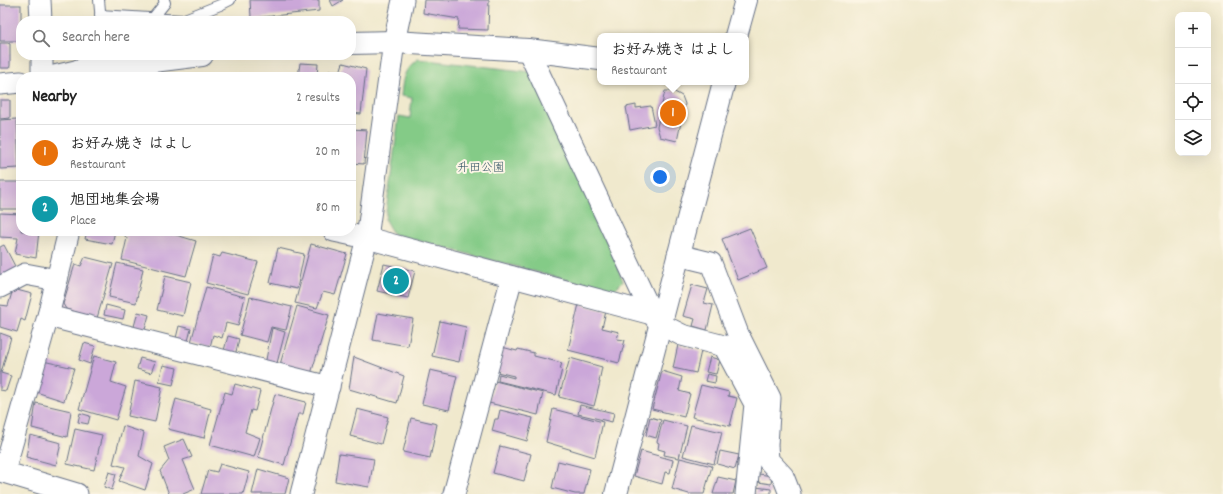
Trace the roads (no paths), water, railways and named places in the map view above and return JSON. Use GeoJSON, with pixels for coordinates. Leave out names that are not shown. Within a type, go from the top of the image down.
{"type":"FeatureCollection","features":[{"type":"Feature","properties":{"kind":"street"},"geometry":{"type":"LineString","coordinates":[[40,0],[41,16]]}},
{"type":"Feature","properties":{"kind":"street"},"geometry":{"type":"LineString","coordinates":[[301,494],[367,238],[394,42],[403,0]]}},
{"type":"Feature","properties":{"kind":"street"},"geometry":{"type":"LineString","coordinates":[[737,33],[746,0]]}},
{"type":"Feature","properties":{"kind":"street"},"geometry":{"type":"LineString","coordinates":[[356,43],[394,42],[528,50],[597,59]]}},
{"type":"Feature","properties":{"kind":"street"},"geometry":{"type":"LineString","coordinates":[[528,50],[656,319]]}},
{"type":"Feature","properties":{"kind":"street"},"geometry":{"type":"LineString","coordinates":[[42,60],[42,72]]}},
{"type":"Feature","properties":{"kind":"street"},"geometry":{"type":"LineString","coordinates":[[84,72],[104,61],[120,60]]}},
{"type":"Feature","properties":{"kind":"street"},"geometry":{"type":"LineString","coordinates":[[0,84],[16,82]]}},
{"type":"Feature","properties":{"kind":"street"},"geometry":{"type":"LineString","coordinates":[[616,494],[656,319],[678,255],[723,85]]}},
{"type":"Feature","properties":{"kind":"street"},"geometry":{"type":"LineString","coordinates":[[68,236],[48,316],[2,472],[76,494]]}},
{"type":"Feature","properties":{"kind":"street"},"geometry":{"type":"LineString","coordinates":[[356,236],[512,276],[656,319],[682,335],[724,346],[755,404],[746,494]]}},
{"type":"Feature","properties":{"kind":"street"},"geometry":{"type":"LineString","coordinates":[[678,255],[711,263],[738,334],[770,398],[767,444],[768,460],[783,476],[790,494]]}},
{"type":"Feature","properties":{"kind":"street"},"geometry":{"type":"LineString","coordinates":[[0,287],[25,274],[57,280]]}},
{"type":"Feature","properties":{"kind":"street"},"geometry":{"type":"LineString","coordinates":[[454,494],[512,276]]}},
{"type":"Feature","properties":{"kind":"street"},"geometry":{"type":"LineString","coordinates":[[48,316],[329,387]]}},
{"type":"Feature","properties":{"kind":"lane"},"geometry":{"type":"LineString","coordinates":[[99,0],[101,16]]}},
{"type":"Feature","properties":{"kind":"lane"},"geometry":{"type":"LineString","coordinates":[[155,16],[165,3],[164,0]]}},
{"type":"Feature","properties":{"kind":"lane"},"geometry":{"type":"LineString","coordinates":[[193,16],[220,6],[230,0]]}},
{"type":"Feature","properties":{"kind":"place","name":"お好み焼き はよし"},"geometry":{"type":"Point","coordinates":[673,113]}},
{"type":"Feature","properties":{"kind":"place","name":"旭団地集会場"},"geometry":{"type":"Point","coordinates":[396,281]}},
{"type":"Feature","properties":{"kind":"park label","name":"升田公園"},"geometry":{"type":"Point","coordinates":[481,168]}}]}
